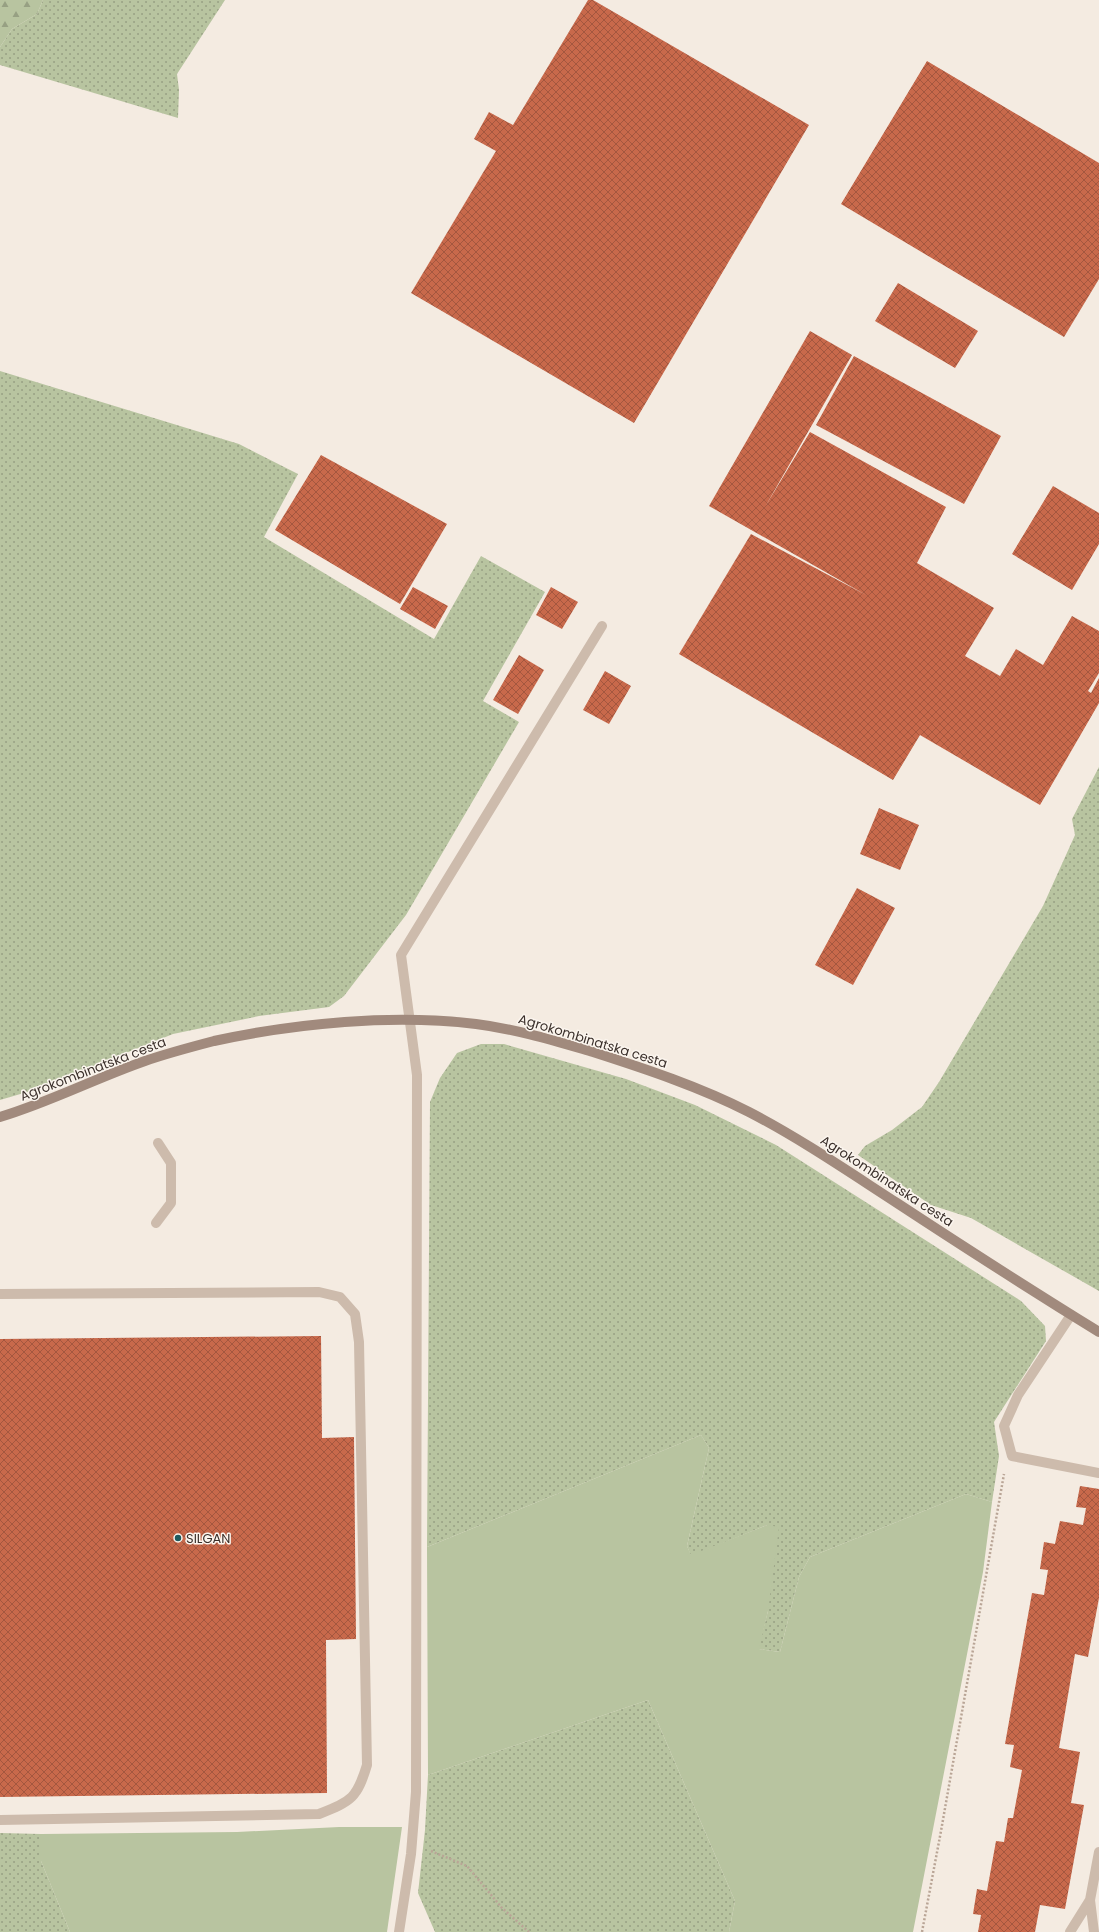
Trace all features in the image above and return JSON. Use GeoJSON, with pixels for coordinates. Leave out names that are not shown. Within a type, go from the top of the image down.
{"type":"FeatureCollection","features":[{"type":"Feature","properties":{"kind":"street"},"geometry":{"type":"LineString","coordinates":[[399,1932],[412,1846],[416,1792],[417,1075],[408,1020],[401,955],[602,626]]}},
{"type":"Feature","properties":{"kind":"street","name":"Agrokombinatska cesta"},"geometry":{"type":"LineString","coordinates":[[0,1117],[41,1103],[147,1060],[214,1042],[275,1031],[330,1024],[408,1020],[479,1024],[544,1038],[622,1061],[724,1100],[772,1124],[818,1152],[1099,1332]]}},
{"type":"Feature","properties":{"kind":"street"},"geometry":{"type":"LineString","coordinates":[[156,1223],[171,1204],[171,1163],[158,1143]]}},
{"type":"Feature","properties":{"kind":"street"},"geometry":{"type":"LineString","coordinates":[[0,1294],[319,1292],[340,1298],[355,1314],[359,1342],[368,1765],[360,1788],[344,1804],[320,1814],[0,1820]]}},
{"type":"Feature","properties":{"kind":"street"},"geometry":{"type":"LineString","coordinates":[[1071,1315],[1018,1395],[1004,1426],[1012,1456],[1099,1473]]}},
{"type":"Feature","properties":{"kind":"street"},"geometry":{"type":"LineString","coordinates":[[1094,1932],[1090,1900],[1099,1852]]}},
{"type":"Feature","properties":{"kind":"street"},"geometry":{"type":"LineString","coordinates":[[1070,1932],[1090,1900]]}},
{"type":"Feature","properties":{"kind":"path"},"geometry":{"type":"LineString","coordinates":[[922,1932],[1005,1466],[1012,1456]]}},
{"type":"Feature","properties":{"kind":"path"},"geometry":{"type":"LineString","coordinates":[[412,1846],[435,1852],[467,1866],[502,1908],[529,1932]]}},
{"type":"Feature","properties":{"kind":"green space"},"geometry":{"type":"Polygon","coordinates":[[[0,0],[43,0],[37,14],[12,29],[0,47],[0,0]]]}},
{"type":"Feature","properties":{"kind":"green space"},"geometry":{"type":"Polygon","coordinates":[[[43,0],[225,0],[177,74],[179,90],[178,118],[0,65],[0,47],[12,29],[37,14],[43,0]]]}},
{"type":"Feature","properties":{"kind":"green space"},"geometry":{"type":"Polygon","coordinates":[[[0,371],[239,444],[298,474],[264,537],[434,639],[481,556],[545,592],[483,701],[519,722],[406,915],[344,996],[329,1007],[259,1016],[173,1034],[34,1090],[0,1100],[0,371]]]}},
{"type":"Feature","properties":{"kind":"green space"},"geometry":{"type":"Polygon","coordinates":[[[1099,767],[1099,1291],[971,1218],[931,1205],[858,1155],[865,1146],[892,1130],[922,1107],[939,1082],[1043,906],[1075,835],[1072,819],[1099,767]]]}},
{"type":"Feature","properties":{"kind":"green space"},"geometry":{"type":"Polygon","coordinates":[[[481,1044],[504,1044],[626,1079],[695,1105],[776,1145],[1021,1301],[1045,1326],[1046,1341],[994,1422],[999,1456],[992,1502],[966,1494],[810,1557],[799,1577],[780,1652],[758,1649],[768,1611],[767,1525],[691,1556],[687,1546],[709,1448],[701,1435],[427,1547],[430,1102],[440,1078],[457,1053],[481,1044]]]}},
{"type":"Feature","properties":{"kind":"green space"},"geometry":{"type":"Polygon","coordinates":[[[701,1435],[709,1448],[687,1546],[691,1555],[767,1525],[779,1527],[768,1611],[759,1649],[780,1652],[799,1577],[810,1557],[966,1494],[992,1502],[983,1572],[913,1932],[729,1932],[735,1901],[648,1700],[428,1775],[427,1547],[701,1435]]]}},
{"type":"Feature","properties":{"kind":"green space"},"geometry":{"type":"Polygon","coordinates":[[[648,1700],[735,1901],[729,1932],[435,1932],[418,1893],[425,1830],[428,1775],[648,1700]]]}},
{"type":"Feature","properties":{"kind":"green space"},"geometry":{"type":"Polygon","coordinates":[[[339,1827],[402,1827],[387,1932],[70,1932],[41,1861],[41,1834],[237,1832],[339,1827]]]}},
{"type":"Feature","properties":{"kind":"green space"},"geometry":{"type":"Polygon","coordinates":[[[0,1833],[41,1834],[41,1861],[70,1932],[0,1932],[0,1833]]]}},
{"type":"Feature","properties":{"kind":"building"},"geometry":{"type":"Polygon","coordinates":[[[588,0],[593,0],[809,125],[634,423],[411,293],[496,151],[474,139],[489,112],[513,125],[588,0]]]}},
{"type":"Feature","properties":{"kind":"building"},"geometry":{"type":"Polygon","coordinates":[[[927,61],[1099,163],[1099,279],[1064,337],[841,204],[927,61]]]}},
{"type":"Feature","properties":{"kind":"building"},"geometry":{"type":"Polygon","coordinates":[[[898,283],[978,331],[955,368],[875,321],[898,283]]]}},
{"type":"Feature","properties":{"kind":"building"},"geometry":{"type":"Polygon","coordinates":[[[810,331],[852,355],[765,507],[810,432],[946,507],[917,563],[994,608],[965,656],[1000,676],[1016,649],[1043,665],[1072,616],[1099,631],[1099,673],[1088,691],[1091,693],[1099,678],[1099,703],[1040,805],[920,735],[893,780],[679,654],[751,534],[866,595],[709,506],[810,331]]]}},
{"type":"Feature","properties":{"kind":"building"},"geometry":{"type":"Polygon","coordinates":[[[854,356],[1001,436],[964,504],[816,425],[854,356]]]}},
{"type":"Feature","properties":{"kind":"building"},"geometry":{"type":"Polygon","coordinates":[[[321,455],[447,524],[400,604],[275,530],[321,455]]]}},
{"type":"Feature","properties":{"kind":"building"},"geometry":{"type":"Polygon","coordinates":[[[1053,486],[1099,513],[1099,544],[1072,590],[1012,554],[1053,486]]]}},
{"type":"Feature","properties":{"kind":"building"},"geometry":{"type":"Polygon","coordinates":[[[413,587],[448,606],[435,629],[400,609],[413,587]]]}},
{"type":"Feature","properties":{"kind":"building"},"geometry":{"type":"Polygon","coordinates":[[[551,587],[578,602],[562,629],[536,615],[551,587]]]}},
{"type":"Feature","properties":{"kind":"building"},"geometry":{"type":"Polygon","coordinates":[[[519,655],[544,670],[518,714],[493,700],[519,655]]]}},
{"type":"Feature","properties":{"kind":"building"},"geometry":{"type":"Polygon","coordinates":[[[605,671],[631,686],[609,724],[583,710],[605,671]]]}},
{"type":"Feature","properties":{"kind":"building"},"geometry":{"type":"Polygon","coordinates":[[[879,808],[919,825],[900,870],[860,854],[879,808]]]}},
{"type":"Feature","properties":{"kind":"building"},"geometry":{"type":"Polygon","coordinates":[[[857,888],[895,908],[853,985],[815,965],[857,888]]]}},
{"type":"Feature","properties":{"kind":"building","name":"SILGAN"},"geometry":{"type":"Polygon","coordinates":[[[321,1336],[322,1438],[354,1437],[356,1639],[326,1640],[327,1793],[0,1797],[0,1339],[321,1336]]]}},
{"type":"Feature","properties":{"kind":"building"},"geometry":{"type":"Polygon","coordinates":[[[1080,1486],[1099,1489],[1099,1598],[1088,1657],[1075,1654],[1059,1748],[1080,1752],[1071,1803],[1084,1805],[1065,1909],[1040,1905],[1035,1932],[978,1932],[981,1915],[973,1914],[977,1889],[987,1891],[996,1841],[1004,1842],[1008,1818],[1013,1818],[1022,1770],[1010,1767],[1014,1745],[1005,1744],[1032,1593],[1044,1595],[1048,1570],[1040,1569],[1044,1542],[1055,1544],[1060,1521],[1083,1525],[1086,1508],[1076,1507],[1080,1486]]]}},
{"type":"Feature","properties":{"kind":"place","name":"SILGAN"},"geometry":{"type":"Point","coordinates":[178,1538]}}]}
